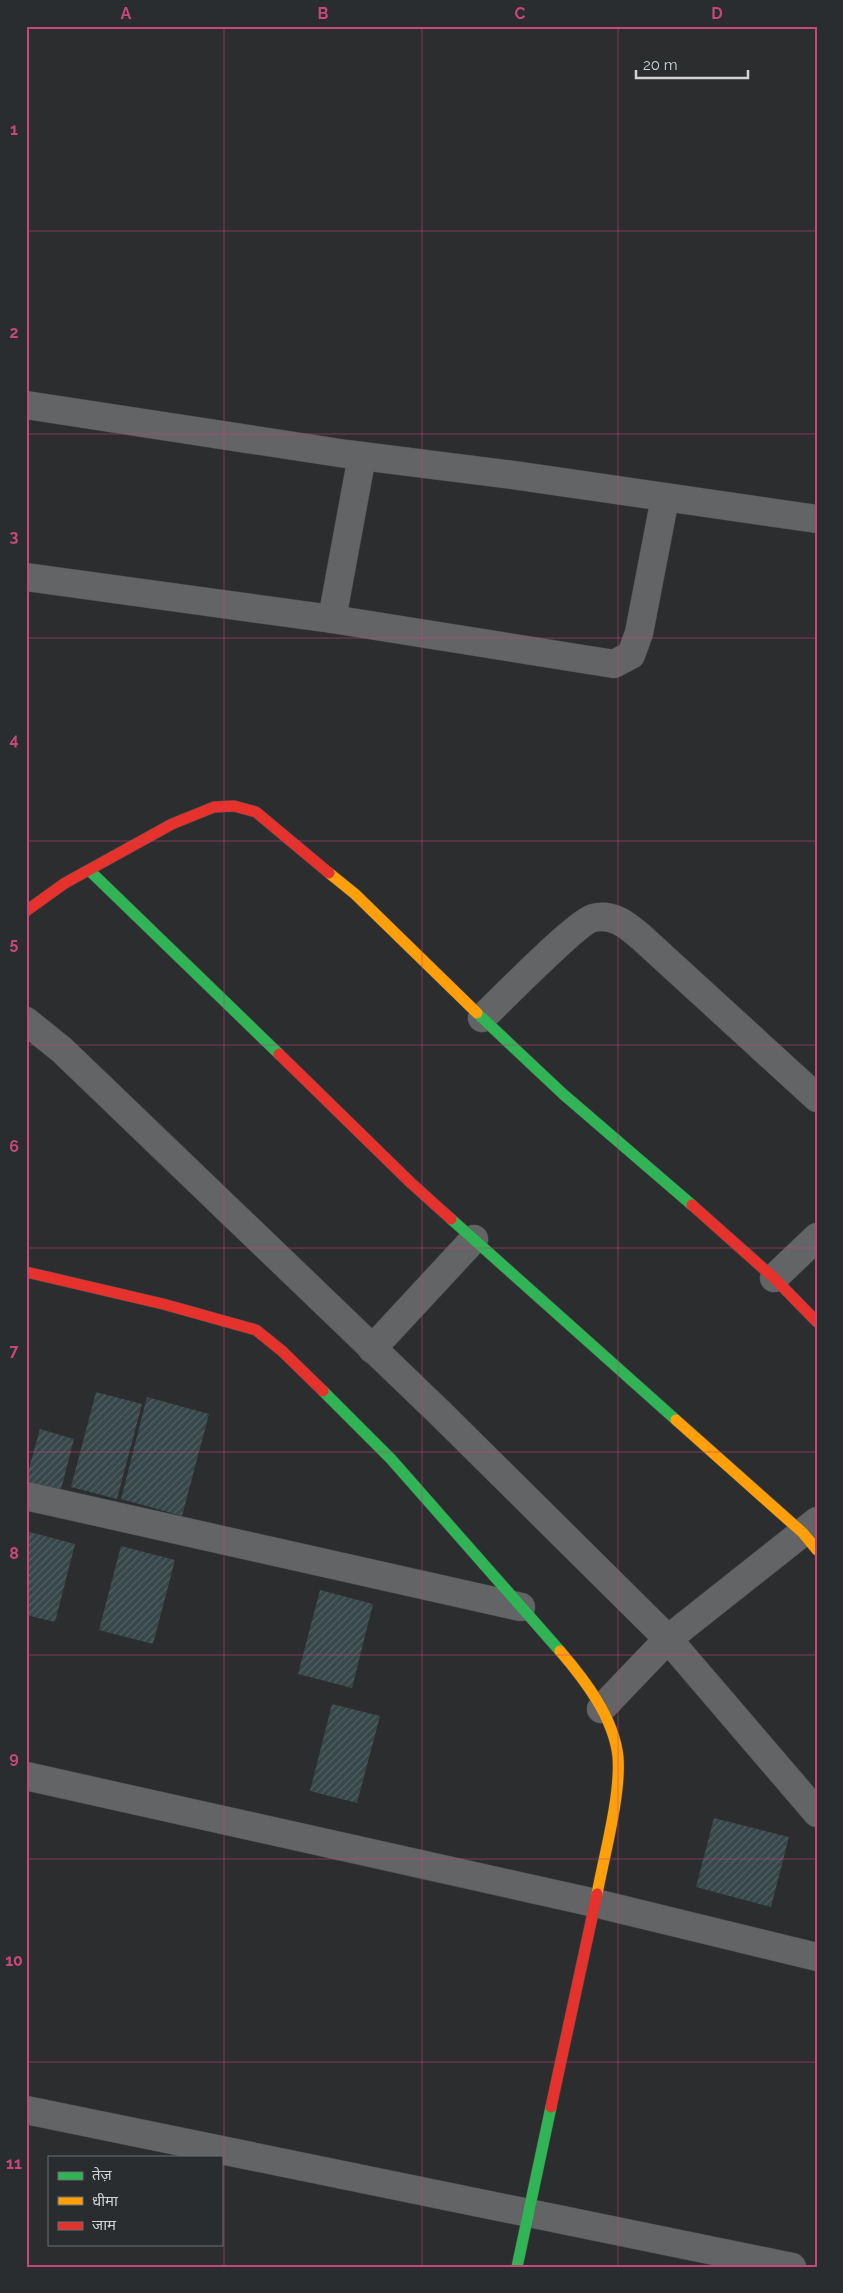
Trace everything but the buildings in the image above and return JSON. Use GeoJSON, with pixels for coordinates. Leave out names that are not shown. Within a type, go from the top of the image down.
{"type":"FeatureCollection","features":[{"type":"Feature","properties":{"kind":"street"},"geometry":{"type":"LineString","coordinates":[[26,405],[362,456],[513,475],[817,519]]}},
{"type":"Feature","properties":{"kind":"street"},"geometry":{"type":"LineString","coordinates":[[332,619],[362,456]]}},
{"type":"Feature","properties":{"kind":"street"},"geometry":{"type":"LineString","coordinates":[[26,577],[332,619],[614,664],[631,655],[639,633],[665,498]]}},
{"type":"Feature","properties":{"kind":"street"},"geometry":{"type":"LineString","coordinates":[[26,911],[65,883],[90,871],[172,824],[214,806],[234,806],[256,812],[355,894],[563,1094],[774,1278],[817,1322]]}},
{"type":"Feature","properties":{"kind":"street"},"geometry":{"type":"LineString","coordinates":[[90,871],[411,1183],[812,1535],[668,1639],[601,1709]]}},
{"type":"Feature","properties":{"kind":"street"},"geometry":{"type":"LineString","coordinates":[[482,1018],[575,930],[592,918],[609,917],[624,923],[641,937],[817,1098]]}},
{"type":"Feature","properties":{"kind":"street"},"geometry":{"type":"LineString","coordinates":[[26,1021],[62,1050],[372,1349],[668,1639],[817,1814]]}},
{"type":"Feature","properties":{"kind":"street"},"geometry":{"type":"LineString","coordinates":[[774,1278],[817,1237]]}},
{"type":"Feature","properties":{"kind":"street"},"geometry":{"type":"LineString","coordinates":[[372,1349],[474,1239]]}},
{"type":"Feature","properties":{"kind":"street"},"geometry":{"type":"LineString","coordinates":[[26,1272],[163,1304],[256,1330],[282,1351],[390,1459],[582,1676],[612,1730],[618,1758],[615,1800],[595,1903],[517,2267]]}},
{"type":"Feature","properties":{"kind":"street"},"geometry":{"type":"LineString","coordinates":[[26,1496],[521,1607]]}},
{"type":"Feature","properties":{"kind":"street"},"geometry":{"type":"LineString","coordinates":[[26,1776],[595,1903],[817,1957]]}},
{"type":"Feature","properties":{"kind":"street"},"geometry":{"type":"LineString","coordinates":[[26,2110],[528,2211],[792,2267]]}},
{"type":"Feature","properties":{"kind":"traffic: fast"},"geometry":{"type":"LineString","coordinates":[[90,871],[279,1054]]}},
{"type":"Feature","properties":{"kind":"traffic: fast"},"geometry":{"type":"LineString","coordinates":[[477,1013],[563,1094],[692,1205]]}},
{"type":"Feature","properties":{"kind":"traffic: fast"},"geometry":{"type":"LineString","coordinates":[[451,1219],[676,1420]]}},
{"type":"Feature","properties":{"kind":"traffic: fast"},"geometry":{"type":"LineString","coordinates":[[323,1391],[391,1459],[560,1651]]}},
{"type":"Feature","properties":{"kind":"traffic: fast"},"geometry":{"type":"LineString","coordinates":[[517,2267],[551,2107]]}},
{"type":"Feature","properties":{"kind":"traffic: slow"},"geometry":{"type":"LineString","coordinates":[[329,873],[355,894],[477,1013]]}},
{"type":"Feature","properties":{"kind":"traffic: slow"},"geometry":{"type":"LineString","coordinates":[[676,1420],[803,1533],[817,1550]]}},
{"type":"Feature","properties":{"kind":"traffic: slow"},"geometry":{"type":"LineString","coordinates":[[560,1651],[597,1700],[611,1728],[618,1757],[615,1807],[597,1894]]}},
{"type":"Feature","properties":{"kind":"traffic: jam"},"geometry":{"type":"LineString","coordinates":[[26,911],[65,883],[172,824],[214,807],[234,806],[256,812],[329,873]]}},
{"type":"Feature","properties":{"kind":"traffic: jam"},"geometry":{"type":"LineString","coordinates":[[279,1054],[411,1183],[451,1219]]}},
{"type":"Feature","properties":{"kind":"traffic: jam"},"geometry":{"type":"LineString","coordinates":[[692,1205],[774,1278],[817,1322]]}},
{"type":"Feature","properties":{"kind":"traffic: jam"},"geometry":{"type":"LineString","coordinates":[[26,1272],[163,1304],[256,1330],[282,1351],[323,1391]]}},
{"type":"Feature","properties":{"kind":"traffic: jam"},"geometry":{"type":"LineString","coordinates":[[551,2107],[597,1894]]}}]}
